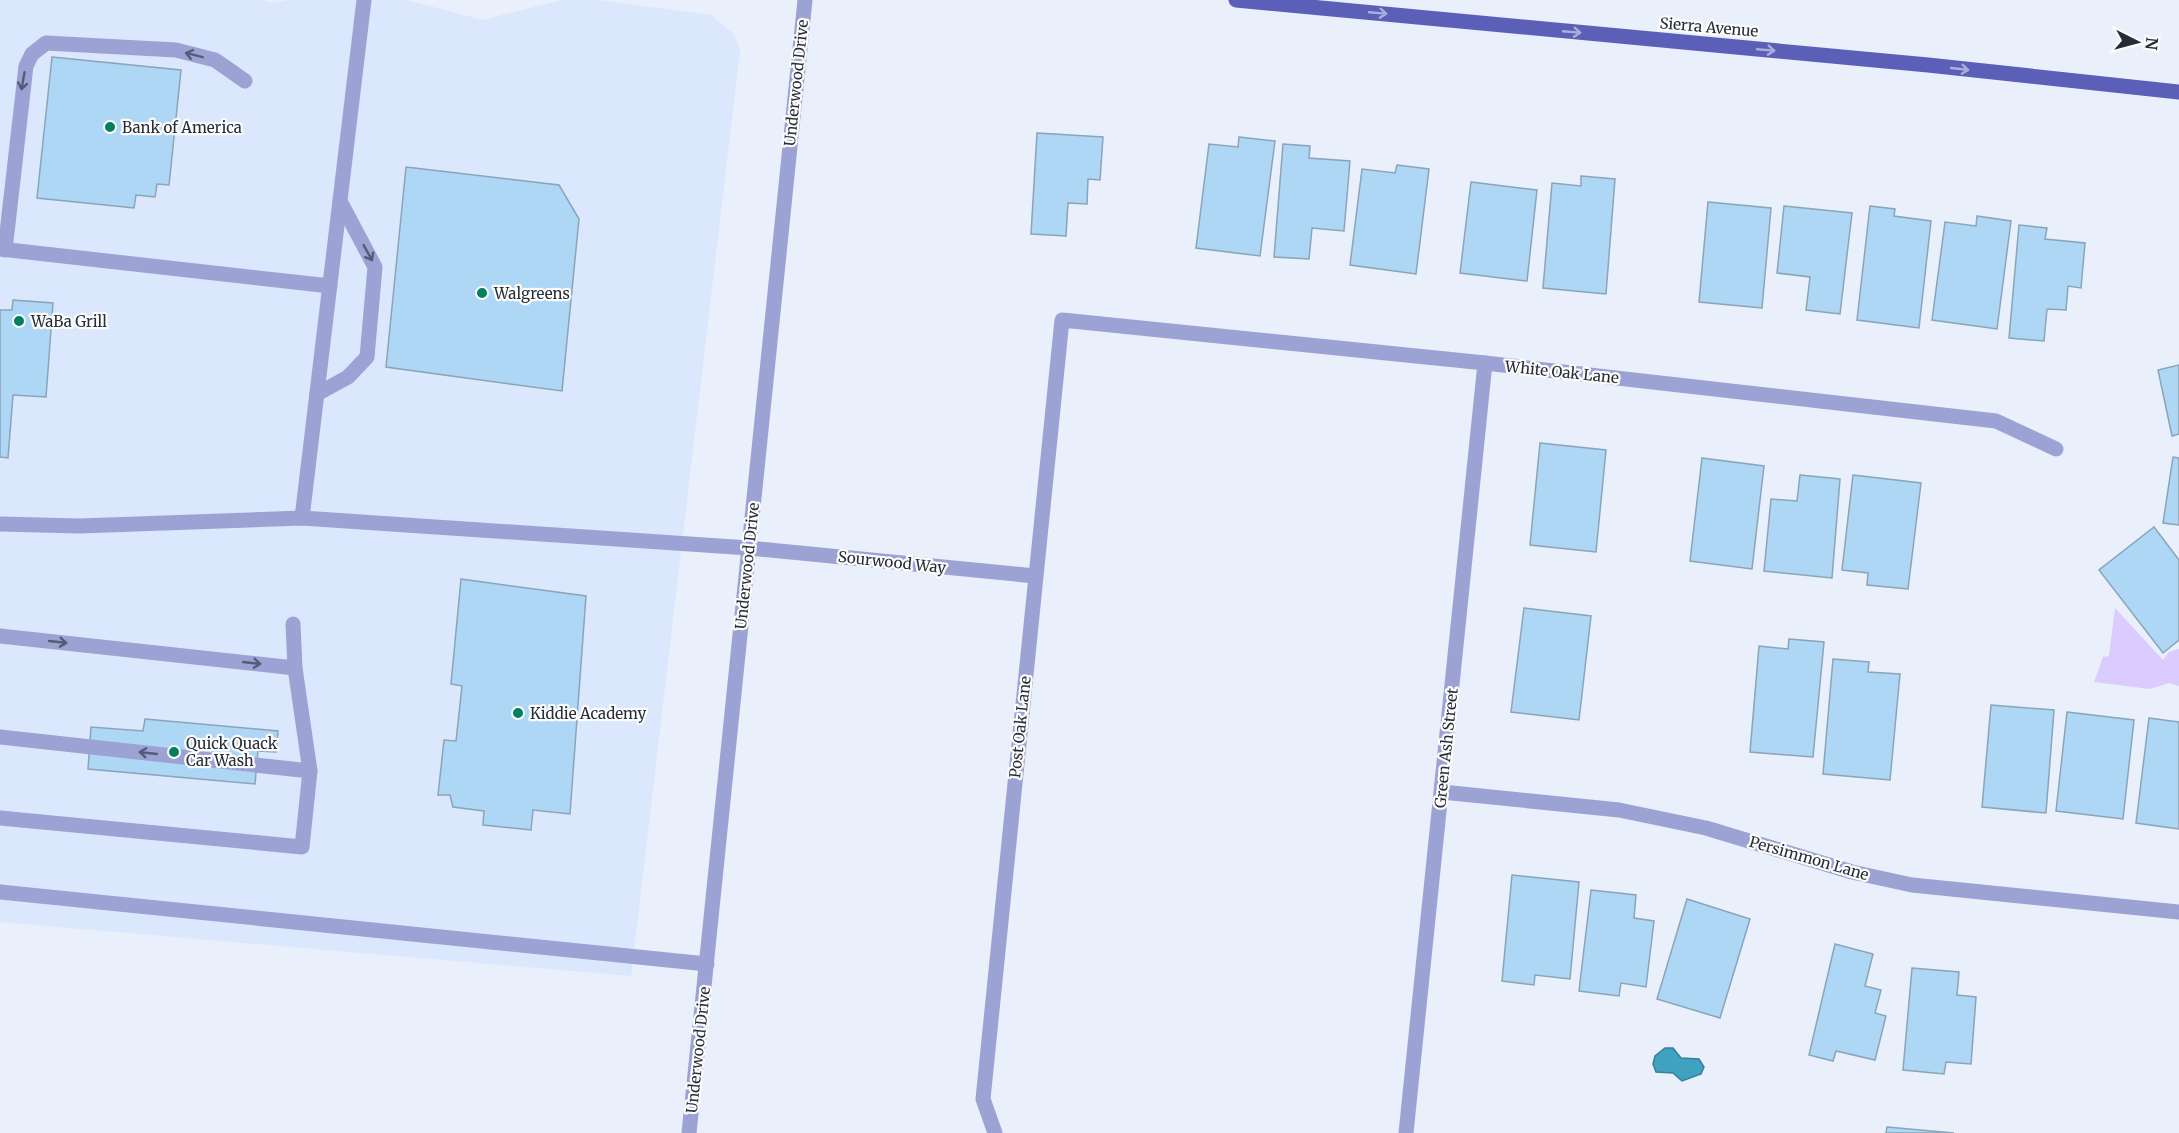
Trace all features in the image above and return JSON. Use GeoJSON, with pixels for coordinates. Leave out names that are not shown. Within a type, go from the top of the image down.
{"type":"FeatureCollection","features":[{"type":"Feature","properties":{"kind":"main road","name":"Sierra Avenue"},"geometry":{"type":"LineString","coordinates":[[1236,0],[1928,65],[2179,92]]}},
{"type":"Feature","properties":{"kind":"street"},"geometry":{"type":"LineString","coordinates":[[302,518],[364,0]]}},
{"type":"Feature","properties":{"kind":"street","name":"Underwood Drive"},"geometry":{"type":"LineString","coordinates":[[689,1133],[804,0]]}},
{"type":"Feature","properties":{"kind":"street"},"geometry":{"type":"LineString","coordinates":[[245,81],[215,60],[176,50],[46,44],[32,54],[26,66],[2,250],[330,286]]}},
{"type":"Feature","properties":{"kind":"street"},"geometry":{"type":"LineString","coordinates":[[316,394],[348,376],[367,357],[375,267],[340,201]]}},
{"type":"Feature","properties":{"kind":"street","name":"White Oak Lane"},"geometry":{"type":"LineString","coordinates":[[1062,320],[1485,363],[1996,421],[2055,450]]}},
{"type":"Feature","properties":{"kind":"street","name":"Post Oak Lane"},"geometry":{"type":"LineString","coordinates":[[995,1133],[983,1099],[1062,320]]}},
{"type":"Feature","properties":{"kind":"street","name":"Green Ash Street"},"geometry":{"type":"LineString","coordinates":[[1406,1133],[1485,363]]}},
{"type":"Feature","properties":{"kind":"street","name":"Sourwood Way"},"geometry":{"type":"LineString","coordinates":[[0,524],[80,526],[302,518],[749,548],[1035,576]]}},
{"type":"Feature","properties":{"kind":"street"},"geometry":{"type":"LineString","coordinates":[[0,818],[302,847],[310,771],[295,668],[293,624]]}},
{"type":"Feature","properties":{"kind":"street"},"geometry":{"type":"LineString","coordinates":[[0,636],[295,668]]}},
{"type":"Feature","properties":{"kind":"street"},"geometry":{"type":"LineString","coordinates":[[0,737],[310,771]]}},
{"type":"Feature","properties":{"kind":"street","name":"Persimmon Lane"},"geometry":{"type":"LineString","coordinates":[[1442,792],[1619,810],[1706,828],[1852,872],[1912,885],[2179,912]]}},
{"type":"Feature","properties":{"kind":"street"},"geometry":{"type":"LineString","coordinates":[[0,892],[707,964]]}},
{"type":"Feature","properties":{"kind":"shaded area"},"geometry":{"type":"Polygon","coordinates":[[[0,0],[263,0],[272,3],[289,0],[407,0],[482,20],[562,0],[598,0],[711,15],[734,34],[740,51],[631,976],[0,922],[0,0]]]}},
{"type":"Feature","properties":{"kind":"shaded area"},"geometry":{"type":"Polygon","coordinates":[[[2115,608],[2163,660],[2169,652],[2179,649],[2179,686],[2169,683],[2150,689],[2094,682],[2103,657],[2109,656],[2115,608]]]}},
{"type":"Feature","properties":{"kind":"water"},"geometry":{"type":"Polygon","coordinates":[[[1665,1048],[1673,1048],[1681,1058],[1699,1059],[1704,1067],[1701,1074],[1682,1081],[1673,1073],[1656,1072],[1653,1064],[1655,1056],[1665,1048]]]}},
{"type":"Feature","properties":{"kind":"building","name":"Bank of America"},"geometry":{"type":"Polygon","coordinates":[[[52,57],[181,70],[169,185],[157,184],[155,197],[136,195],[134,208],[37,198],[52,57]]]}},
{"type":"Feature","properties":{"kind":"building"},"geometry":{"type":"Polygon","coordinates":[[[1037,133],[1103,137],[1100,180],[1088,179],[1087,204],[1068,203],[1066,236],[1031,234],[1037,133]]]}},
{"type":"Feature","properties":{"kind":"building"},"geometry":{"type":"Polygon","coordinates":[[[1239,137],[1275,141],[1260,256],[1196,248],[1209,144],[1238,147],[1239,137]]]}},
{"type":"Feature","properties":{"kind":"building"},"geometry":{"type":"Polygon","coordinates":[[[1283,144],[1310,146],[1309,158],[1350,161],[1344,231],[1312,228],[1309,259],[1274,257],[1283,144]]]}},
{"type":"Feature","properties":{"kind":"building"},"geometry":{"type":"Polygon","coordinates":[[[1397,165],[1429,169],[1416,274],[1350,265],[1362,169],[1395,173],[1397,165]]]}},
{"type":"Feature","properties":{"kind":"building","name":"Walgreens"},"geometry":{"type":"Polygon","coordinates":[[[406,167],[559,185],[579,219],[562,391],[386,367],[406,167]]]}},
{"type":"Feature","properties":{"kind":"building"},"geometry":{"type":"Polygon","coordinates":[[[1581,176],[1615,179],[1606,294],[1543,288],[1552,183],[1581,186],[1581,176]]]}},
{"type":"Feature","properties":{"kind":"building"},"geometry":{"type":"Polygon","coordinates":[[[1471,182],[1537,190],[1527,281],[1460,273],[1471,182]]]}},
{"type":"Feature","properties":{"kind":"building"},"geometry":{"type":"Polygon","coordinates":[[[1708,202],[1771,208],[1762,308],[1699,302],[1708,202]]]}},
{"type":"Feature","properties":{"kind":"building"},"geometry":{"type":"Polygon","coordinates":[[[1784,206],[1852,213],[1840,314],[1806,310],[1810,277],[1777,273],[1784,206]]]}},
{"type":"Feature","properties":{"kind":"building"},"geometry":{"type":"Polygon","coordinates":[[[1870,206],[1895,209],[1894,216],[1931,221],[1919,328],[1857,320],[1870,206]]]}},
{"type":"Feature","properties":{"kind":"building"},"geometry":{"type":"Polygon","coordinates":[[[1977,216],[2011,221],[1997,329],[1932,320],[1945,222],[1976,226],[1977,216]]]}},
{"type":"Feature","properties":{"kind":"building"},"geometry":{"type":"Polygon","coordinates":[[[2019,225],[2047,228],[2045,239],[2085,243],[2081,288],[2068,286],[2066,310],[2047,309],[2044,341],[2009,338],[2019,225]]]}},
{"type":"Feature","properties":{"kind":"building"},"geometry":{"type":"Polygon","coordinates":[[[13,300],[53,303],[46,397],[13,395],[8,458],[0,457],[0,310],[12,310],[13,300]]]}},
{"type":"Feature","properties":{"kind":"building"},"geometry":{"type":"Polygon","coordinates":[[[2179,365],[2179,434],[2172,436],[2158,370],[2179,365]]]}},
{"type":"Feature","properties":{"kind":"building"},"geometry":{"type":"Polygon","coordinates":[[[1540,443],[1606,450],[1596,552],[1530,545],[1540,443]]]}},
{"type":"Feature","properties":{"kind":"building"},"geometry":{"type":"Polygon","coordinates":[[[2173,457],[2179,458],[2179,525],[2163,523],[2173,457]]]}},
{"type":"Feature","properties":{"kind":"building"},"geometry":{"type":"Polygon","coordinates":[[[1702,458],[1764,466],[1752,569],[1690,561],[1702,458]]]}},
{"type":"Feature","properties":{"kind":"building"},"geometry":{"type":"Polygon","coordinates":[[[1800,475],[1840,479],[1832,578],[1764,571],[1771,499],[1797,501],[1800,475]]]}},
{"type":"Feature","properties":{"kind":"building"},"geometry":{"type":"Polygon","coordinates":[[[1853,475],[1921,483],[1908,589],[1867,585],[1868,573],[1842,570],[1853,475]]]}},
{"type":"Feature","properties":{"kind":"building"},"geometry":{"type":"Polygon","coordinates":[[[2154,527],[2179,560],[2179,640],[2163,653],[2099,570],[2154,527]]]}},
{"type":"Feature","properties":{"kind":"building","name":"Kiddie Academy"},"geometry":{"type":"Polygon","coordinates":[[[461,579],[586,596],[570,814],[533,810],[531,830],[483,825],[484,811],[453,807],[450,795],[438,795],[444,740],[456,741],[462,686],[451,684],[461,579]]]}},
{"type":"Feature","properties":{"kind":"building"},"geometry":{"type":"Polygon","coordinates":[[[1524,608],[1591,616],[1579,720],[1511,712],[1524,608]]]}},
{"type":"Feature","properties":{"kind":"building"},"geometry":{"type":"Polygon","coordinates":[[[1789,639],[1824,642],[1813,757],[1750,752],[1759,646],[1788,649],[1789,639]]]}},
{"type":"Feature","properties":{"kind":"building"},"geometry":{"type":"Polygon","coordinates":[[[1833,659],[1869,662],[1868,672],[1900,674],[1890,780],[1823,774],[1833,659]]]}},
{"type":"Feature","properties":{"kind":"building"},"geometry":{"type":"Polygon","coordinates":[[[1991,705],[2054,710],[2046,813],[1982,807],[1991,705]]]}},
{"type":"Feature","properties":{"kind":"building"},"geometry":{"type":"Polygon","coordinates":[[[2067,712],[2134,720],[2123,819],[2056,811],[2067,712]]]}},
{"type":"Feature","properties":{"kind":"building"},"geometry":{"type":"Polygon","coordinates":[[[2149,718],[2179,722],[2179,829],[2136,823],[2149,718]]]}},
{"type":"Feature","properties":{"kind":"building","name":"Quick Quack Car Wash"},"geometry":{"type":"Polygon","coordinates":[[[145,719],[278,731],[276,752],[258,751],[255,784],[88,769],[91,727],[143,731],[145,719]]]}},
{"type":"Feature","properties":{"kind":"building"},"geometry":{"type":"Polygon","coordinates":[[[1512,875],[1579,882],[1570,979],[1535,975],[1534,985],[1502,981],[1512,875]]]}},
{"type":"Feature","properties":{"kind":"building"},"geometry":{"type":"Polygon","coordinates":[[[1591,890],[1636,895],[1634,918],[1654,921],[1646,987],[1621,983],[1619,996],[1579,991],[1591,890]]]}},
{"type":"Feature","properties":{"kind":"building"},"geometry":{"type":"Polygon","coordinates":[[[1687,899],[1750,919],[1720,1018],[1657,999],[1687,899]]]}},
{"type":"Feature","properties":{"kind":"building"},"geometry":{"type":"Polygon","coordinates":[[[1835,944],[1873,954],[1865,986],[1881,990],[1875,1013],[1886,1016],[1875,1060],[1836,1051],[1833,1061],[1809,1055],[1835,944]]]}},
{"type":"Feature","properties":{"kind":"building"},"geometry":{"type":"Polygon","coordinates":[[[1912,968],[1959,972],[1957,995],[1976,997],[1971,1064],[1946,1062],[1944,1074],[1903,1070],[1912,968]]]}},
{"type":"Feature","properties":{"kind":"building"},"geometry":{"type":"Polygon","coordinates":[[[1887,1127],[1954,1133],[1886,1133],[1887,1127]]]}},
{"type":"Feature","properties":{"kind":"place","name":"Bank of America"},"geometry":{"type":"Point","coordinates":[110,127]}},
{"type":"Feature","properties":{"kind":"place","name":"Walgreens"},"geometry":{"type":"Point","coordinates":[482,293]}},
{"type":"Feature","properties":{"kind":"place","name":"WaBa Grill"},"geometry":{"type":"Point","coordinates":[19,321]}},
{"type":"Feature","properties":{"kind":"place","name":"Kiddie Academy"},"geometry":{"type":"Point","coordinates":[518,713]}},
{"type":"Feature","properties":{"kind":"place","name":"Quick Quack Car Wash"},"geometry":{"type":"Point","coordinates":[174,752]}}]}
